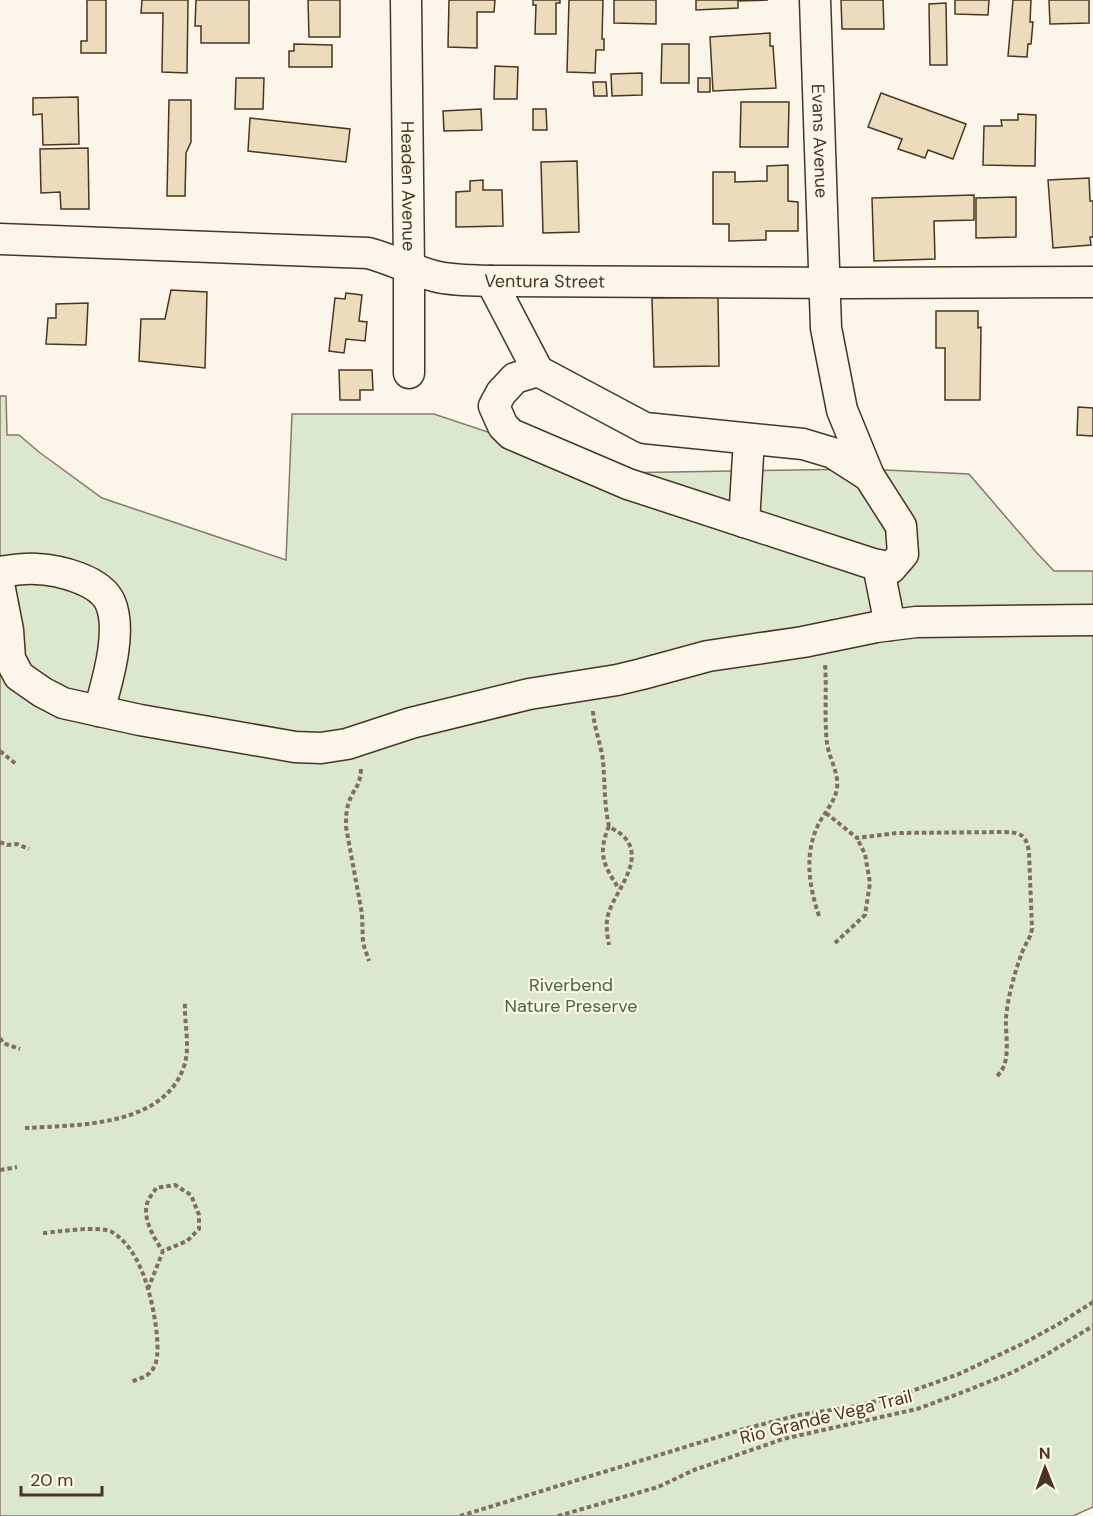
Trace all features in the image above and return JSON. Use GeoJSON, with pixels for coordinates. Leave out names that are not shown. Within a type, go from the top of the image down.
{"type":"FeatureCollection","features":[{"type":"Feature","properties":{"kind":"street","name":"Headen Avenue"},"geometry":{"type":"LineString","coordinates":[[406,0],[410,268],[409,373]]}},
{"type":"Feature","properties":{"kind":"street","name":"Evans Avenue"},"geometry":{"type":"LineString","coordinates":[[815,0],[826,328],[842,410],[869,476]]}},
{"type":"Feature","properties":{"kind":"street","name":"Ventura Street"},"geometry":{"type":"LineString","coordinates":[[0,239],[368,253],[388,258],[437,277],[491,281],[1093,282]]}},
{"type":"Feature","properties":{"kind":"street"},"geometry":{"type":"LineString","coordinates":[[491,281],[538,371],[645,428],[803,444],[833,453],[869,476],[901,526],[903,554],[891,568],[878,565],[628,484],[511,434],[503,426],[495,406],[501,393],[515,378],[538,371]]}},
{"type":"Feature","properties":{"kind":"street"},"geometry":{"type":"LineString","coordinates":[[744,522],[749,439]]}},
{"type":"Feature","properties":{"kind":"street"},"geometry":{"type":"LineString","coordinates":[[878,565],[890,625]]}},
{"type":"Feature","properties":{"kind":"street"},"geometry":{"type":"LineString","coordinates":[[0,572],[35,568],[49,570],[82,579],[105,593],[113,612],[113,643],[108,678],[99,711]]}},
{"type":"Feature","properties":{"kind":"street"},"geometry":{"type":"LineString","coordinates":[[0,590],[8,630],[10,658],[19,676],[63,703],[295,747],[321,748],[360,741],[411,723],[518,696],[642,675],[708,656],[803,642],[876,627],[916,622],[1093,620]]}},
{"type":"Feature","properties":{"kind":"path"},"geometry":{"type":"LineString","coordinates":[[819,916],[812,892],[809,857],[816,833],[837,788],[826,740],[826,682],[822,638]]}},
{"type":"Feature","properties":{"kind":"path"},"geometry":{"type":"LineString","coordinates":[[596,683],[592,711],[601,746],[609,826],[603,840],[603,855],[607,870],[620,890]]}},
{"type":"Feature","properties":{"kind":"path"},"geometry":{"type":"LineString","coordinates":[[360,741],[359,786],[349,802],[346,827],[362,914],[363,944],[369,961]]}},
{"type":"Feature","properties":{"kind":"path"},"geometry":{"type":"LineString","coordinates":[[0,752],[16,764]]}},
{"type":"Feature","properties":{"kind":"path"},"geometry":{"type":"LineString","coordinates":[[826,813],[857,838],[866,854],[870,883],[865,915],[835,943]]}},
{"type":"Feature","properties":{"kind":"path"},"geometry":{"type":"LineString","coordinates":[[609,826],[620,833],[632,851],[631,866],[609,912],[606,926],[609,945]]}},
{"type":"Feature","properties":{"kind":"path"},"geometry":{"type":"LineString","coordinates":[[857,838],[897,833],[1005,831],[1023,835],[1027,842],[1032,929],[1031,938],[1024,948],[1008,1002],[1004,1068],[997,1076]]}},
{"type":"Feature","properties":{"kind":"path"},"geometry":{"type":"LineString","coordinates":[[0,842],[7,845],[17,844],[29,849]]}},
{"type":"Feature","properties":{"kind":"path"},"geometry":{"type":"LineString","coordinates":[[25,1128],[112,1120],[145,1109],[166,1095],[178,1079],[185,1063],[187,1049],[185,1003]]}},
{"type":"Feature","properties":{"kind":"path"},"geometry":{"type":"LineString","coordinates":[[0,1038],[3,1043],[20,1049]]}},
{"type":"Feature","properties":{"kind":"path"},"geometry":{"type":"LineString","coordinates":[[0,1170],[17,1167]]}},
{"type":"Feature","properties":{"kind":"path"},"geometry":{"type":"LineString","coordinates":[[148,1290],[163,1251],[187,1241],[199,1229],[199,1215],[191,1195],[176,1185],[156,1188],[146,1202],[147,1219],[154,1238],[163,1251]]}},
{"type":"Feature","properties":{"kind":"path"},"geometry":{"type":"LineString","coordinates":[[44,1233],[91,1229],[110,1231],[127,1244],[141,1268],[156,1327],[156,1364],[148,1376],[130,1382]]}},
{"type":"Feature","properties":{"kind":"path"},"geometry":{"type":"LineString","coordinates":[[460,1516],[744,1429],[799,1415],[895,1397],[959,1374],[1022,1344],[1093,1302]]}},
{"type":"Feature","properties":{"kind":"path","name":"Rio Grande Vega Trail"},"geometry":{"type":"LineString","coordinates":[[558,1516],[658,1487],[694,1470],[783,1439],[917,1408],[957,1394],[1011,1373],[1093,1326]]}},
{"type":"Feature","properties":{"kind":"green space","name":"Riverbend Nature Preserve"},"geometry":{"type":"Polygon","coordinates":[[[0,396],[6,396],[7,435],[19,435],[102,498],[286,560],[292,414],[434,414],[610,473],[864,469],[969,474],[1054,571],[1093,571],[1093,1507],[1073,1516],[0,1516],[0,396]]]}},
{"type":"Feature","properties":{"kind":"building"},"geometry":{"type":"Polygon","coordinates":[[[87,0],[106,0],[106,53],[81,53],[81,41],[87,41],[87,0]]]}},
{"type":"Feature","properties":{"kind":"building"},"geometry":{"type":"Polygon","coordinates":[[[142,0],[188,0],[187,73],[162,72],[163,13],[141,13],[142,0]]]}},
{"type":"Feature","properties":{"kind":"building"},"geometry":{"type":"Polygon","coordinates":[[[196,0],[249,0],[249,43],[201,43],[201,26],[195,26],[196,0]]]}},
{"type":"Feature","properties":{"kind":"building"},"geometry":{"type":"Polygon","coordinates":[[[308,0],[340,0],[340,37],[309,37],[308,0]]]}},
{"type":"Feature","properties":{"kind":"building"},"geometry":{"type":"Polygon","coordinates":[[[449,0],[495,0],[494,12],[477,12],[477,48],[448,47],[449,0]]]}},
{"type":"Feature","properties":{"kind":"building"},"geometry":{"type":"Polygon","coordinates":[[[533,0],[560,0],[560,3],[556,3],[556,34],[535,34],[536,5],[533,5],[533,0]]]}},
{"type":"Feature","properties":{"kind":"building"},"geometry":{"type":"Polygon","coordinates":[[[569,0],[603,0],[604,50],[596,50],[595,73],[567,72],[569,0]]]}},
{"type":"Feature","properties":{"kind":"building"},"geometry":{"type":"Polygon","coordinates":[[[614,0],[656,0],[656,24],[614,23],[614,0]]]}},
{"type":"Feature","properties":{"kind":"building"},"geometry":{"type":"Polygon","coordinates":[[[696,0],[768,0],[738,1],[738,8],[696,10],[696,0]]]}},
{"type":"Feature","properties":{"kind":"building"},"geometry":{"type":"Polygon","coordinates":[[[841,0],[883,0],[884,29],[842,29],[841,0]]]}},
{"type":"Feature","properties":{"kind":"building"},"geometry":{"type":"Polygon","coordinates":[[[955,0],[989,0],[988,15],[955,14],[955,0]]]}},
{"type":"Feature","properties":{"kind":"building"},"geometry":{"type":"Polygon","coordinates":[[[1013,0],[1031,0],[1030,22],[1033,22],[1027,57],[1008,56],[1013,0]]]}},
{"type":"Feature","properties":{"kind":"building"},"geometry":{"type":"Polygon","coordinates":[[[1049,0],[1089,0],[1089,23],[1050,24],[1049,0]]]}},
{"type":"Feature","properties":{"kind":"building"},"geometry":{"type":"Polygon","coordinates":[[[946,3],[947,65],[930,65],[929,4],[946,3]]]}},
{"type":"Feature","properties":{"kind":"building"},"geometry":{"type":"Polygon","coordinates":[[[770,33],[776,88],[713,91],[710,37],[770,33]]]}},
{"type":"Feature","properties":{"kind":"building"},"geometry":{"type":"Polygon","coordinates":[[[294,44],[332,45],[332,67],[289,67],[289,51],[294,51],[294,44]]]}},
{"type":"Feature","properties":{"kind":"building"},"geometry":{"type":"Polygon","coordinates":[[[662,44],[689,44],[689,83],[661,83],[662,44]]]}},
{"type":"Feature","properties":{"kind":"building"},"geometry":{"type":"Polygon","coordinates":[[[495,66],[518,67],[517,99],[494,99],[495,66]]]}},
{"type":"Feature","properties":{"kind":"building"},"geometry":{"type":"Polygon","coordinates":[[[642,73],[642,95],[612,96],[611,74],[642,73]]]}},
{"type":"Feature","properties":{"kind":"building"},"geometry":{"type":"Polygon","coordinates":[[[236,78],[264,78],[263,109],[235,109],[236,78]]]}},
{"type":"Feature","properties":{"kind":"building"},"geometry":{"type":"Polygon","coordinates":[[[698,78],[710,78],[710,92],[698,92],[698,78]]]}},
{"type":"Feature","properties":{"kind":"building"},"geometry":{"type":"Polygon","coordinates":[[[593,82],[606,82],[607,96],[594,96],[593,82]]]}},
{"type":"Feature","properties":{"kind":"building"},"geometry":{"type":"Polygon","coordinates":[[[881,93],[966,124],[953,159],[928,150],[925,158],[898,149],[902,139],[868,127],[881,93]]]}},
{"type":"Feature","properties":{"kind":"building"},"geometry":{"type":"Polygon","coordinates":[[[78,97],[79,144],[43,145],[42,114],[33,115],[33,98],[78,97]]]}},
{"type":"Feature","properties":{"kind":"building"},"geometry":{"type":"Polygon","coordinates":[[[169,100],[191,100],[191,142],[186,153],[185,196],[167,196],[169,100]]]}},
{"type":"Feature","properties":{"kind":"building"},"geometry":{"type":"Polygon","coordinates":[[[741,102],[789,102],[788,147],[740,147],[741,102]]]}},
{"type":"Feature","properties":{"kind":"building"},"geometry":{"type":"Polygon","coordinates":[[[481,109],[482,130],[444,131],[443,111],[481,109]]]}},
{"type":"Feature","properties":{"kind":"building"},"geometry":{"type":"Polygon","coordinates":[[[533,109],[546,109],[547,130],[533,130],[533,109]]]}},
{"type":"Feature","properties":{"kind":"building"},"geometry":{"type":"Polygon","coordinates":[[[1018,114],[1036,115],[1035,166],[983,165],[984,126],[1002,126],[1001,120],[1018,120],[1018,114]]]}},
{"type":"Feature","properties":{"kind":"building"},"geometry":{"type":"Polygon","coordinates":[[[250,118],[350,129],[346,162],[248,151],[250,118]]]}},
{"type":"Feature","properties":{"kind":"building"},"geometry":{"type":"Polygon","coordinates":[[[88,148],[89,209],[61,209],[60,192],[41,193],[40,149],[88,148]]]}},
{"type":"Feature","properties":{"kind":"building"},"geometry":{"type":"Polygon","coordinates":[[[577,161],[579,232],[543,233],[541,162],[577,161]]]}},
{"type":"Feature","properties":{"kind":"building"},"geometry":{"type":"Polygon","coordinates":[[[788,165],[788,201],[798,202],[798,231],[766,231],[766,240],[729,241],[729,224],[713,224],[713,172],[735,172],[735,182],[767,181],[767,166],[788,165]]]}},
{"type":"Feature","properties":{"kind":"building"},"geometry":{"type":"Polygon","coordinates":[[[1089,178],[1090,201],[1093,201],[1091,245],[1053,248],[1048,180],[1089,178]]]}},
{"type":"Feature","properties":{"kind":"building"},"geometry":{"type":"Polygon","coordinates":[[[483,180],[483,190],[502,190],[503,226],[456,227],[456,192],[470,191],[470,181],[483,180]]]}},
{"type":"Feature","properties":{"kind":"building"},"geometry":{"type":"Polygon","coordinates":[[[974,195],[974,220],[934,221],[935,259],[874,261],[872,198],[974,195]]]}},
{"type":"Feature","properties":{"kind":"building"},"geometry":{"type":"Polygon","coordinates":[[[1016,197],[1016,237],[976,238],[976,198],[1016,197]]]}},
{"type":"Feature","properties":{"kind":"building"},"geometry":{"type":"Polygon","coordinates":[[[171,290],[207,292],[205,368],[139,361],[141,319],[165,319],[171,290]]]}},
{"type":"Feature","properties":{"kind":"building"},"geometry":{"type":"Polygon","coordinates":[[[346,293],[362,295],[359,321],[367,322],[365,341],[346,339],[344,353],[329,351],[335,298],[345,299],[346,293]]]}},
{"type":"Feature","properties":{"kind":"building"},"geometry":{"type":"Polygon","coordinates":[[[718,297],[719,366],[654,367],[652,298],[718,297]]]}},
{"type":"Feature","properties":{"kind":"building"},"geometry":{"type":"Polygon","coordinates":[[[88,303],[86,345],[46,344],[48,318],[56,318],[56,304],[88,303]]]}},
{"type":"Feature","properties":{"kind":"building"},"geometry":{"type":"Polygon","coordinates":[[[936,311],[978,311],[978,328],[981,327],[980,400],[945,400],[945,348],[936,348],[936,311]]]}},
{"type":"Feature","properties":{"kind":"building"},"geometry":{"type":"Polygon","coordinates":[[[339,370],[372,370],[373,390],[360,390],[360,400],[340,400],[339,370]]]}},
{"type":"Feature","properties":{"kind":"building"},"geometry":{"type":"Polygon","coordinates":[[[1078,407],[1093,408],[1093,436],[1077,435],[1078,407]]]}}]}
